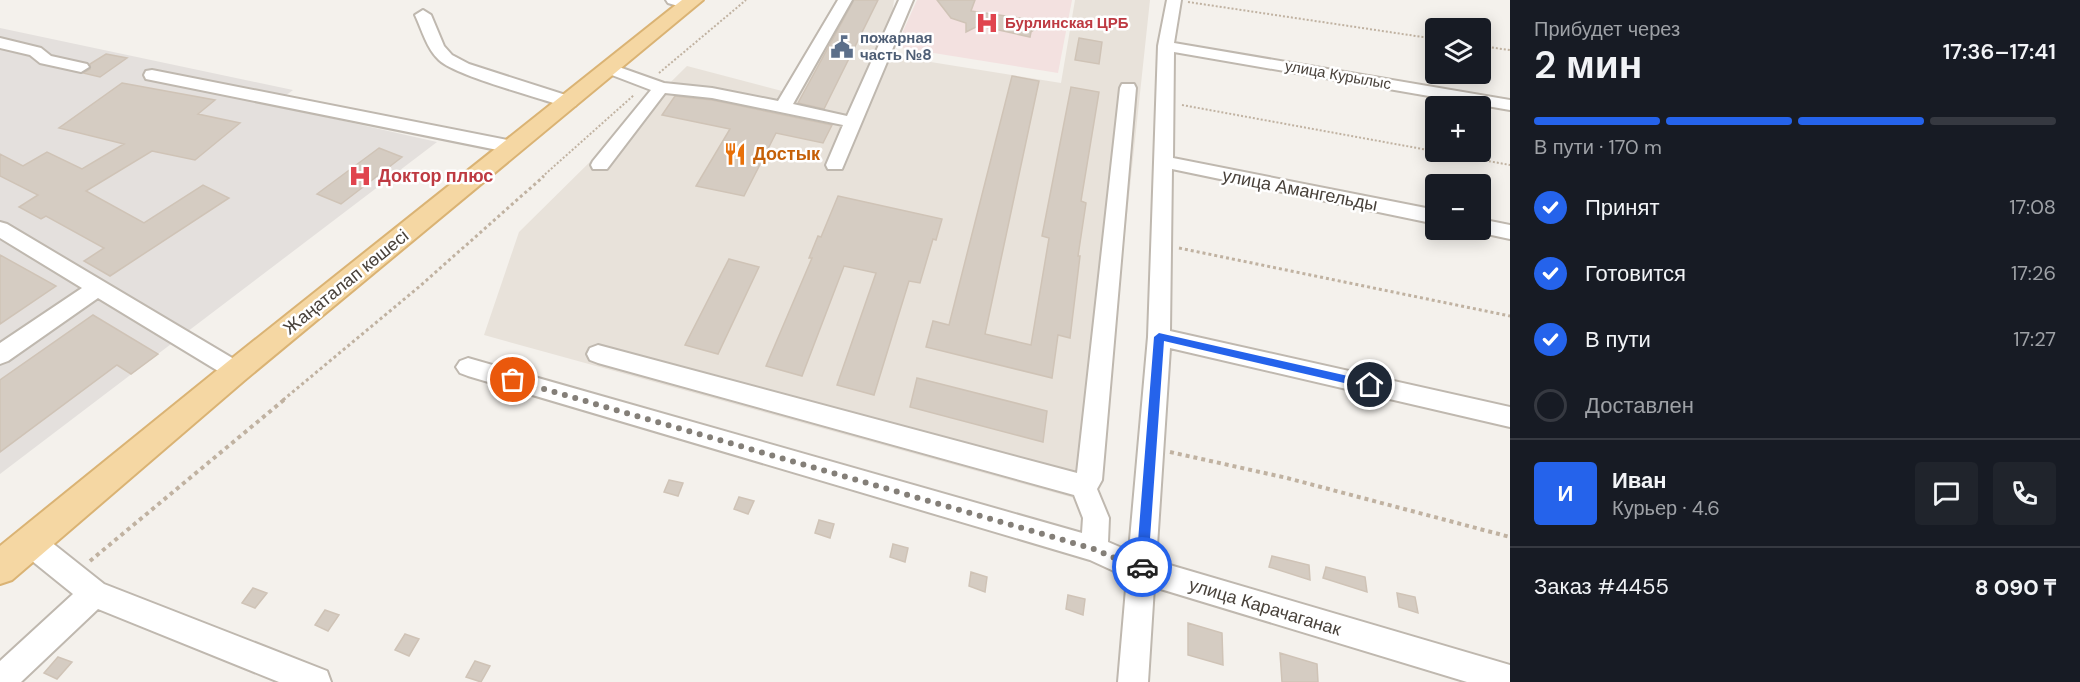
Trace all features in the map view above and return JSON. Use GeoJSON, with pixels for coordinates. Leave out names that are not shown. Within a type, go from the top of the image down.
{"type":"FeatureCollection","features":[{"type":"Feature","properties":{"kind":"main road","name":"Жаңаталап көшесі"},"geometry":{"type":"LineString","coordinates":[[0,568],[237,371],[610,69],[685,2]]}},
{"type":"Feature","properties":{"kind":"street"},"geometry":{"type":"LineString","coordinates":[[783,107],[844,0]]}},
{"type":"Feature","properties":{"kind":"street"},"geometry":{"type":"LineString","coordinates":[[835,165],[906,0]]}},
{"type":"Feature","properties":{"kind":"street"},"geometry":{"type":"LineString","coordinates":[[1133,682],[1159,337],[1166,46],[1180,1]]}},
{"type":"Feature","properties":{"kind":"street"},"geometry":{"type":"LineString","coordinates":[[423,15],[437,47],[446,58],[463,67],[569,102]]}},
{"type":"Feature","properties":{"kind":"street"},"geometry":{"type":"LineString","coordinates":[[0,43],[35,51],[46,60],[81,67]]}},
{"type":"Feature","properties":{"kind":"street","name":"улица Курылыс"},"geometry":{"type":"LineString","coordinates":[[1166,46],[1510,105]]}},
{"type":"Feature","properties":{"kind":"street"},"geometry":{"type":"LineString","coordinates":[[610,69],[654,85],[712,93],[852,122]]}},
{"type":"Feature","properties":{"kind":"street"},"geometry":{"type":"LineString","coordinates":[[152,75],[512,147]]}},
{"type":"Feature","properties":{"kind":"street"},"geometry":{"type":"LineString","coordinates":[[600,165],[654,85]]}},
{"type":"Feature","properties":{"kind":"street"},"geometry":{"type":"LineString","coordinates":[[1083,486],[1089,480],[1128,88]]}},
{"type":"Feature","properties":{"kind":"street","name":"улица Амангельды"},"geometry":{"type":"LineString","coordinates":[[1165,162],[1425,215]]}},
{"type":"Feature","properties":{"kind":"street"},"geometry":{"type":"LineString","coordinates":[[1491,228],[1510,232]]}},
{"type":"Feature","properties":{"kind":"street"},"geometry":{"type":"LineString","coordinates":[[4,237],[98,288],[237,371]]}},
{"type":"Feature","properties":{"kind":"street"},"geometry":{"type":"LineString","coordinates":[[0,355],[98,288]]}},
{"type":"Feature","properties":{"kind":"street"},"geometry":{"type":"LineString","coordinates":[[1159,337],[1510,417]]}},
{"type":"Feature","properties":{"kind":"street"},"geometry":{"type":"LineString","coordinates":[[598,354],[1083,486]]}},
{"type":"Feature","properties":{"kind":"street","name":"улица Карачаганак"},"geometry":{"type":"LineString","coordinates":[[468,367],[1094,549],[1142,570],[1510,680]]}},
{"type":"Feature","properties":{"kind":"street"},"geometry":{"type":"LineString","coordinates":[[1083,486],[1096,518],[1094,549]]}},
{"type":"Feature","properties":{"kind":"street"},"geometry":{"type":"LineString","coordinates":[[31,543],[83,585],[316,682]]}},
{"type":"Feature","properties":{"kind":"street"},"geometry":{"type":"LineString","coordinates":[[0,681],[83,585]]}},
{"type":"Feature","properties":{"kind":"path"},"geometry":{"type":"LineString","coordinates":[[83,585],[420,286],[654,85],[747,0]]}},
{"type":"Feature","properties":{"kind":"path"},"geometry":{"type":"LineString","coordinates":[[1180,1],[1425,37]]}},
{"type":"Feature","properties":{"kind":"path"},"geometry":{"type":"LineString","coordinates":[[1491,47],[1510,50]]}},
{"type":"Feature","properties":{"kind":"path"},"geometry":{"type":"LineString","coordinates":[[1166,102],[1510,165]]}},
{"type":"Feature","properties":{"kind":"path"},"geometry":{"type":"LineString","coordinates":[[1162,245],[1510,316]]}},
{"type":"Feature","properties":{"kind":"path"},"geometry":{"type":"LineString","coordinates":[[1151,447],[1287,478],[1510,537]]}},
{"type":"Feature","properties":{"kind":"shaded area"},"geometry":{"type":"Polygon","coordinates":[[[836,0],[894,0],[887,55],[1061,83],[1075,0],[1150,0],[1096,504],[484,335],[519,232],[687,66],[782,91],[836,0]]]}},
{"type":"Feature","properties":{"kind":"shaded area","name":"Бурлинская ЦРБ"},"geometry":{"type":"Polygon","coordinates":[[[917,0],[1072,0],[1058,73],[896,47],[917,0]]]}},
{"type":"Feature","properties":{"kind":"shaded area"},"geometry":{"type":"Polygon","coordinates":[[[0,28],[293,90],[273,105],[437,142],[0,474],[0,28]]]}},
{"type":"Feature","properties":{"kind":"building","name":"пожарная часть №8"},"geometry":{"type":"Polygon","coordinates":[[[854,0],[878,0],[824,109],[798,103],[854,0]]]}},
{"type":"Feature","properties":{"kind":"building"},"geometry":{"type":"Polygon","coordinates":[[[937,0],[975,0],[971,11],[1034,20],[1032,25],[1035,29],[1031,32],[1030,37],[985,27],[976,27],[966,32],[966,23],[951,18],[937,0]]]}},
{"type":"Feature","properties":{"kind":"building"},"geometry":{"type":"Polygon","coordinates":[[[1079,38],[1102,42],[1099,64],[1075,60],[1079,38]]]}},
{"type":"Feature","properties":{"kind":"building"},"geometry":{"type":"Polygon","coordinates":[[[106,54],[127,58],[100,77],[83,73],[90,69],[90,64],[106,54]]]}},
{"type":"Feature","properties":{"kind":"building"},"geometry":{"type":"Polygon","coordinates":[[[1012,76],[1039,81],[985,334],[1031,345],[1049,238],[1042,236],[1071,87],[1099,92],[1081,201],[1086,203],[1070,338],[1058,335],[1052,378],[926,347],[933,321],[949,325],[1012,76]]]}},
{"type":"Feature","properties":{"kind":"building"},"geometry":{"type":"Polygon","coordinates":[[[122,83],[215,100],[198,114],[240,123],[195,160],[152,151],[86,191],[144,223],[203,185],[229,198],[110,276],[84,261],[104,248],[46,216],[41,219],[19,207],[38,195],[0,176],[0,154],[23,166],[47,152],[82,169],[124,144],[59,128],[122,83]]]}},
{"type":"Feature","properties":{"kind":"building"},"geometry":{"type":"Polygon","coordinates":[[[675,96],[712,100],[832,125],[823,143],[776,133],[744,196],[696,186],[730,129],[662,115],[675,96]]]}},
{"type":"Feature","properties":{"kind":"building","name":"Доктор плюс"},"geometry":{"type":"Polygon","coordinates":[[[379,148],[402,157],[341,204],[317,194],[379,148]]]}},
{"type":"Feature","properties":{"kind":"building"},"geometry":{"type":"Polygon","coordinates":[[[838,196],[942,219],[936,240],[933,239],[920,283],[909,281],[874,395],[837,385],[876,273],[844,266],[802,376],[766,366],[812,258],[809,258],[818,236],[821,237],[838,196]]]}},
{"type":"Feature","properties":{"kind":"building"},"geometry":{"type":"Polygon","coordinates":[[[0,255],[56,286],[0,324],[0,255]]]}},
{"type":"Feature","properties":{"kind":"building"},"geometry":{"type":"Polygon","coordinates":[[[729,259],[759,267],[718,354],[685,345],[729,259]]]}},
{"type":"Feature","properties":{"kind":"building"},"geometry":{"type":"Polygon","coordinates":[[[93,315],[158,354],[131,374],[117,365],[0,452],[0,380],[93,315]]]}},
{"type":"Feature","properties":{"kind":"building"},"geometry":{"type":"Polygon","coordinates":[[[917,378],[1047,411],[1043,442],[910,407],[917,378]]]}},
{"type":"Feature","properties":{"kind":"building"},"geometry":{"type":"Polygon","coordinates":[[[669,480],[683,483],[678,496],[664,492],[669,480]]]}},
{"type":"Feature","properties":{"kind":"building"},"geometry":{"type":"Polygon","coordinates":[[[739,497],[754,501],[748,514],[734,509],[739,497]]]}},
{"type":"Feature","properties":{"kind":"building"},"geometry":{"type":"Polygon","coordinates":[[[819,520],[834,524],[830,538],[815,533],[819,520]]]}},
{"type":"Feature","properties":{"kind":"building"},"geometry":{"type":"Polygon","coordinates":[[[893,544],[908,548],[905,562],[890,557],[893,544]]]}},
{"type":"Feature","properties":{"kind":"building"},"geometry":{"type":"Polygon","coordinates":[[[1272,556],[1309,565],[1310,580],[1269,567],[1272,556]]]}},
{"type":"Feature","properties":{"kind":"building"},"geometry":{"type":"Polygon","coordinates":[[[1326,567],[1365,577],[1367,592],[1323,578],[1326,567]]]}},
{"type":"Feature","properties":{"kind":"building"},"geometry":{"type":"Polygon","coordinates":[[[971,572],[987,577],[985,592],[969,586],[971,572]]]}},
{"type":"Feature","properties":{"kind":"building"},"geometry":{"type":"Polygon","coordinates":[[[253,588],[267,593],[255,608],[242,603],[253,588]]]}},
{"type":"Feature","properties":{"kind":"building"},"geometry":{"type":"Polygon","coordinates":[[[1397,593],[1415,597],[1418,613],[1399,607],[1397,593]]]}},
{"type":"Feature","properties":{"kind":"building"},"geometry":{"type":"Polygon","coordinates":[[[1068,595],[1085,599],[1083,615],[1066,609],[1068,595]]]}},
{"type":"Feature","properties":{"kind":"building"},"geometry":{"type":"Polygon","coordinates":[[[325,610],[339,615],[328,631],[315,625],[325,610]]]}},
{"type":"Feature","properties":{"kind":"building"},"geometry":{"type":"Polygon","coordinates":[[[1188,623],[1222,633],[1223,665],[1188,655],[1188,623]]]}},
{"type":"Feature","properties":{"kind":"building"},"geometry":{"type":"Polygon","coordinates":[[[405,634],[419,639],[409,656],[395,650],[405,634]]]}},
{"type":"Feature","properties":{"kind":"building"},"geometry":{"type":"Polygon","coordinates":[[[1280,653],[1317,664],[1318,682],[1282,682],[1280,653]]]}},
{"type":"Feature","properties":{"kind":"building"},"geometry":{"type":"Polygon","coordinates":[[[58,657],[72,662],[57,679],[44,673],[58,657]]]}},
{"type":"Feature","properties":{"kind":"building"},"geometry":{"type":"Polygon","coordinates":[[[475,661],[490,666],[481,682],[466,677],[475,661]]]}},
{"type":"Feature","properties":{"kind":"way so far"},"geometry":{"type":"LineString","coordinates":[[513,380],[1094,549],[1142,570],[1142,567]]}},
{"type":"Feature","properties":{"kind":"place","name":"Бурлинская ЦРБ"},"geometry":{"type":"Point","coordinates":[987,23]}},
{"type":"Feature","properties":{"kind":"place","name":"пожарная часть №8"},"geometry":{"type":"Point","coordinates":[842,47]}},
{"type":"Feature","properties":{"kind":"place","name":"Достык"},"geometry":{"type":"Point","coordinates":[735,154]}},
{"type":"Feature","properties":{"kind":"place","name":"Доктор плюс"},"geometry":{"type":"Point","coordinates":[360,176]}},
{"type":"Feature","properties":{"kind":"route"},"geometry":{"type":"LineString","coordinates":[[1142,567],[1159,337],[1370,385]]}}]}
